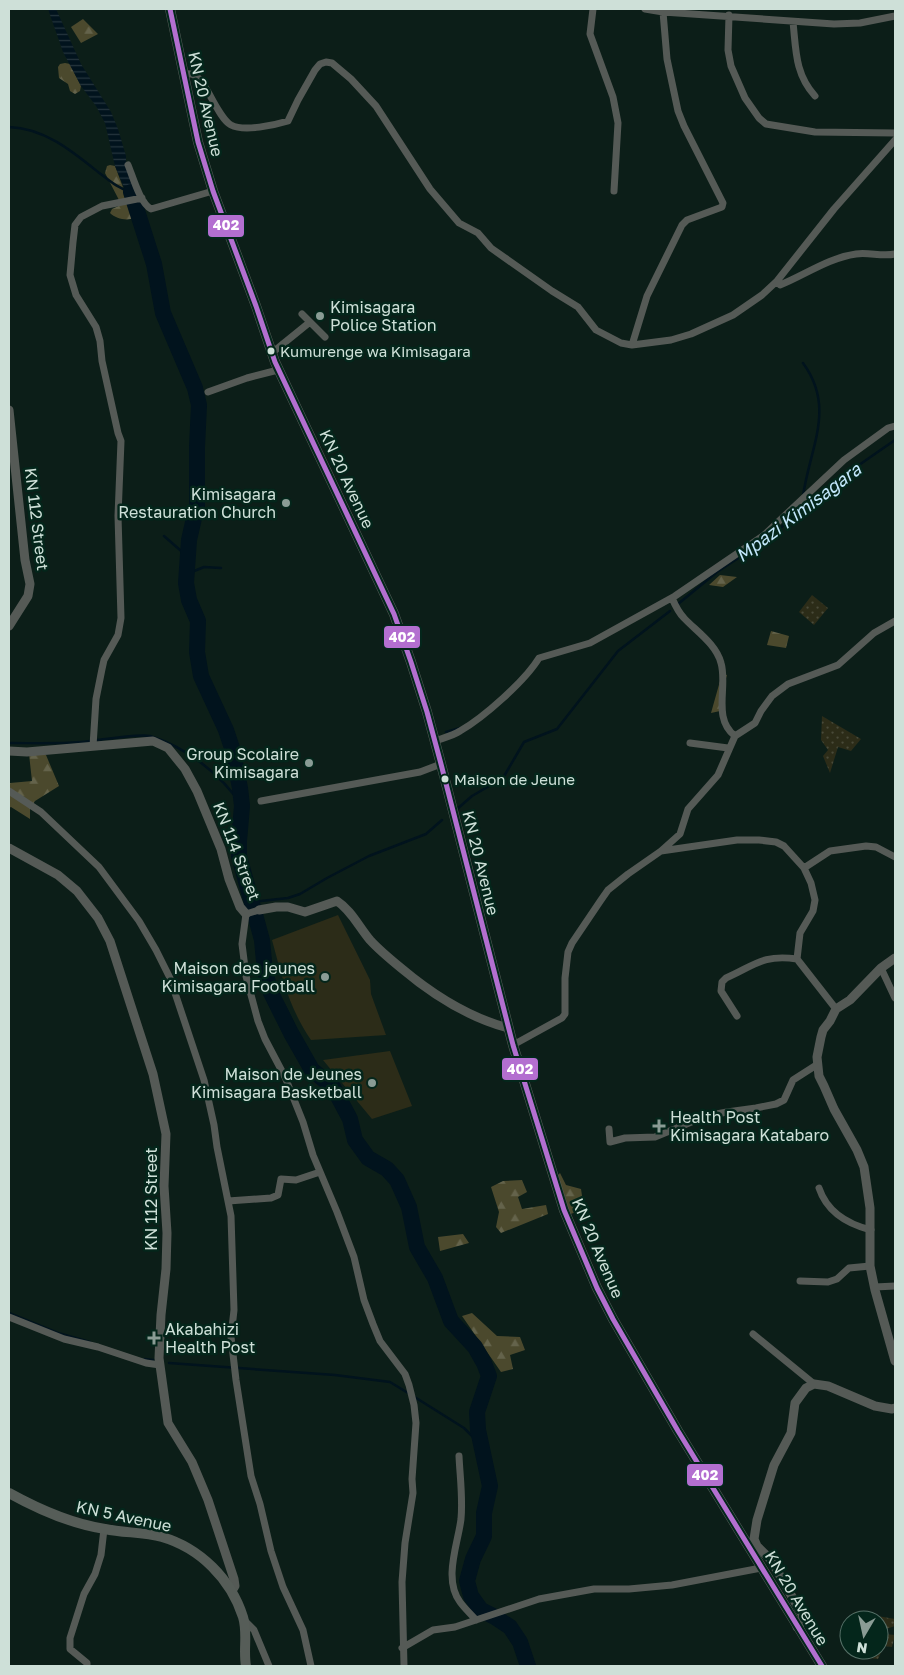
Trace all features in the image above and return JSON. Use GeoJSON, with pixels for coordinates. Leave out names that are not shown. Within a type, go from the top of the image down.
{"type":"FeatureCollection","features":[{"type":"Feature","properties":{"kind":"main road","name":"KN 20 Avenue"},"geometry":{"type":"LineString","coordinates":[[170,9],[198,142],[213,191],[278,370],[394,614],[422,696],[508,1028],[564,1210],[597,1288],[613,1318],[678,1431],[822,1666]]}},
{"type":"Feature","properties":{"kind":"main road","name":"KN 5 Avenue"},"geometry":{"type":"LineString","coordinates":[[9,1493],[42,1510],[65,1518],[104,1529],[161,1537],[185,1546],[207,1560],[232,1591],[244,1620],[246,1666]]}},
{"type":"Feature","properties":{"kind":"street"},"geometry":{"type":"LineString","coordinates":[[593,9],[590,34],[612,98],[618,123],[614,191]]}},
{"type":"Feature","properties":{"kind":"street"},"geometry":{"type":"LineString","coordinates":[[645,9],[662,12],[729,15],[793,22],[847,24],[895,16]]}},
{"type":"Feature","properties":{"kind":"street"},"geometry":{"type":"LineString","coordinates":[[632,345],[647,296],[682,225],[687,220],[722,207],[723,203],[684,126],[678,110],[667,59],[662,12]]}},
{"type":"Feature","properties":{"kind":"street"},"geometry":{"type":"LineString","coordinates":[[729,15],[728,50],[731,66],[745,98],[759,118],[766,124],[815,132],[895,133]]}},
{"type":"Feature","properties":{"kind":"street"},"geometry":{"type":"LineString","coordinates":[[793,22],[799,72],[804,83],[815,96]]}},
{"type":"Feature","properties":{"kind":"street"},"geometry":{"type":"LineString","coordinates":[[183,74],[191,74],[198,78],[226,121],[232,126],[275,126],[288,121],[298,100],[320,64],[332,63],[351,79],[376,106],[430,189],[459,223],[478,233],[491,248],[578,307],[596,330],[621,343],[632,345],[671,340],[712,326],[733,315],[762,295],[777,282],[823,223],[895,140]]}},
{"type":"Feature","properties":{"kind":"street"},"geometry":{"type":"LineString","coordinates":[[128,165],[140,198],[147,207],[154,209],[213,191]]}},
{"type":"Feature","properties":{"kind":"street"},"geometry":{"type":"LineString","coordinates":[[93,746],[96,699],[100,676],[104,660],[118,635],[122,618],[118,530],[121,441],[96,327],[76,296],[70,275],[75,225],[81,217],[102,206],[140,198]]}},
{"type":"Feature","properties":{"kind":"street"},"geometry":{"type":"LineString","coordinates":[[777,282],[780,285],[813,269],[858,253],[879,256],[895,254]]}},
{"type":"Feature","properties":{"kind":"street"},"geometry":{"type":"LineString","coordinates":[[302,314],[325,338]]}},
{"type":"Feature","properties":{"kind":"street"},"geometry":{"type":"LineString","coordinates":[[273,352],[310,322]]}},
{"type":"Feature","properties":{"kind":"street"},"geometry":{"type":"LineString","coordinates":[[208,392],[247,378],[278,370]]}},
{"type":"Feature","properties":{"kind":"street","name":"KN 112 Street"},"geometry":{"type":"LineString","coordinates":[[9,410],[11,459],[30,584],[28,596],[9,626]]}},
{"type":"Feature","properties":{"kind":"street"},"geometry":{"type":"LineString","coordinates":[[435,741],[458,732],[474,722],[519,683],[539,658],[590,643],[672,598],[763,536],[844,460],[888,428],[895,426]]}},
{"type":"Feature","properties":{"kind":"street"},"geometry":{"type":"LineString","coordinates":[[672,598],[682,616],[714,649],[720,660],[724,679],[722,712],[727,730],[735,736]]}},
{"type":"Feature","properties":{"kind":"street"},"geometry":{"type":"LineString","coordinates":[[513,1045],[562,1018],[566,1010],[566,966],[568,952],[572,943],[608,890],[662,851],[680,834],[688,810],[718,775],[728,748],[735,736],[755,723],[772,696],[788,684],[838,665],[874,634],[895,620]]}},
{"type":"Feature","properties":{"kind":"street","name":"KN 114 Street"},"geometry":{"type":"LineString","coordinates":[[9,751],[27,752],[153,742],[168,748],[184,769],[197,791],[221,849],[234,893],[240,907],[246,914],[276,907],[288,907],[305,912],[337,901],[345,907],[380,950],[428,990],[471,1015],[508,1028]]}},
{"type":"Feature","properties":{"kind":"street"},"geometry":{"type":"LineString","coordinates":[[690,743],[728,748]]}},
{"type":"Feature","properties":{"kind":"street"},"geometry":{"type":"LineString","coordinates":[[261,802],[420,772],[441,764]]}},
{"type":"Feature","properties":{"kind":"street"},"geometry":{"type":"LineString","coordinates":[[9,791],[41,812],[99,867],[128,905],[156,950],[170,978],[204,1080],[231,1216],[234,1269],[234,1310],[231,1337],[245,1446],[270,1551],[283,1587],[303,1630],[311,1666]]}},
{"type":"Feature","properties":{"kind":"street"},"geometry":{"type":"LineString","coordinates":[[662,851],[737,840],[776,842],[784,846],[804,868],[811,883],[814,896],[815,905],[800,933],[797,959],[836,1009]]}},
{"type":"Feature","properties":{"kind":"street"},"geometry":{"type":"LineString","coordinates":[[804,868],[830,851],[866,846],[876,847],[895,857]]}},
{"type":"Feature","properties":{"kind":"street","name":"KN 112 Street"},"geometry":{"type":"LineString","coordinates":[[9,848],[58,876],[77,891],[98,918],[109,938],[125,982],[153,1074],[166,1134],[164,1186],[167,1233],[166,1269],[160,1315],[160,1365],[168,1423],[192,1462],[208,1500],[234,1579],[232,1591]]}},
{"type":"Feature","properties":{"kind":"street"},"geometry":{"type":"LineString","coordinates":[[246,914],[242,944],[246,976],[258,1021],[292,1092],[313,1155],[354,1257],[364,1300],[380,1341],[405,1374],[410,1385],[416,1423],[412,1479],[413,1493],[405,1542],[402,1582],[402,1648],[404,1666]]}},
{"type":"Feature","properties":{"kind":"street"},"geometry":{"type":"LineString","coordinates":[[895,958],[881,968],[850,1000],[836,1009],[821,1037],[817,1057],[819,1076],[864,1167],[870,1208],[870,1266],[895,1361]]}},
{"type":"Feature","properties":{"kind":"street"},"geometry":{"type":"LineString","coordinates":[[737,1016],[721,991],[722,982],[726,978],[763,959],[797,959]]}},
{"type":"Feature","properties":{"kind":"street"},"geometry":{"type":"LineString","coordinates":[[881,968],[895,998]]}},
{"type":"Feature","properties":{"kind":"street"},"geometry":{"type":"LineString","coordinates":[[609,1129],[610,1142],[625,1138],[655,1137],[706,1116],[776,1104],[784,1100],[793,1080],[818,1064]]}},
{"type":"Feature","properties":{"kind":"street"},"geometry":{"type":"LineString","coordinates":[[228,1201],[271,1198],[278,1195],[281,1179],[296,1180],[320,1172]]}},
{"type":"Feature","properties":{"kind":"street"},"geometry":{"type":"LineString","coordinates":[[819,1188],[826,1203],[836,1214],[846,1222],[870,1230]]}},
{"type":"Feature","properties":{"kind":"street"},"geometry":{"type":"LineString","coordinates":[[800,1281],[828,1282],[837,1279],[849,1268],[870,1266]]}},
{"type":"Feature","properties":{"kind":"street"},"geometry":{"type":"LineString","coordinates":[[875,1288],[895,1286]]}},
{"type":"Feature","properties":{"kind":"street"},"geometry":{"type":"LineString","coordinates":[[9,1317],[64,1339],[98,1347],[146,1363],[160,1365]]}},
{"type":"Feature","properties":{"kind":"street"},"geometry":{"type":"LineString","coordinates":[[753,1334],[814,1384],[828,1386],[875,1406],[895,1408]]}},
{"type":"Feature","properties":{"kind":"street"},"geometry":{"type":"LineString","coordinates":[[797,1627],[802,1622],[803,1616],[771,1560],[757,1546],[754,1539],[757,1520],[774,1465],[791,1432],[795,1403],[806,1388],[814,1384]]}},
{"type":"Feature","properties":{"kind":"street"},"geometry":{"type":"LineString","coordinates":[[459,1456],[462,1494],[461,1517],[452,1568],[452,1583],[459,1601],[476,1620]]}},
{"type":"Feature","properties":{"kind":"street"},"geometry":{"type":"LineString","coordinates":[[87,1666],[87,1663],[70,1649],[70,1638],[84,1594],[95,1574],[104,1529]]}},
{"type":"Feature","properties":{"kind":"street"},"geometry":{"type":"LineString","coordinates":[[402,1648],[433,1630],[455,1627],[539,1599],[594,1589],[628,1589],[672,1584],[761,1568]]}},
{"type":"Feature","properties":{"kind":"street"},"geometry":{"type":"LineString","coordinates":[[244,1620],[254,1630],[269,1666]]}},
{"type":"Feature","properties":{"kind":"shaded area"},"geometry":{"type":"Polygon","coordinates":[[[812,595],[828,608],[814,625],[799,612],[812,595]]]}},
{"type":"Feature","properties":{"kind":"shaded area"},"geometry":{"type":"Polygon","coordinates":[[[822,716],[861,739],[851,751],[838,747],[830,773],[823,756],[828,750],[821,740],[822,716]]]}},
{"type":"Feature","properties":{"kind":"shaded area","name":"Maison des jeunes Kimisagara Football"},"geometry":{"type":"Polygon","coordinates":[[[338,915],[370,980],[371,994],[386,1035],[311,1040],[292,1004],[272,940],[338,915]]]}},
{"type":"Feature","properties":{"kind":"shaded area","name":"Maison de Jeunes Kimisagara Basketball"},"geometry":{"type":"Polygon","coordinates":[[[390,1051],[412,1106],[372,1119],[323,1060],[390,1051]]]}},
{"type":"Feature","properties":{"kind":"shaded area"},"geometry":{"type":"Polygon","coordinates":[[[889,1618],[895,1619],[895,1626],[889,1628],[889,1618]]]}},
{"type":"Feature","properties":{"kind":"shaded area"},"geometry":{"type":"Polygon","coordinates":[[[889,1634],[895,1635],[892,1647],[889,1647],[889,1634]]]}},
{"type":"Feature","properties":{"kind":"green space"},"geometry":{"type":"Polygon","coordinates":[[[83,19],[98,34],[81,43],[71,27],[83,19]]]}},
{"type":"Feature","properties":{"kind":"green space"},"geometry":{"type":"Polygon","coordinates":[[[60,64],[70,64],[81,86],[80,91],[75,94],[70,91],[68,84],[59,78],[58,67],[60,64]]]}},
{"type":"Feature","properties":{"kind":"green space"},"geometry":{"type":"Polygon","coordinates":[[[107,166],[115,166],[127,198],[119,200],[105,173],[107,166]]]}},
{"type":"Feature","properties":{"kind":"green space"},"geometry":{"type":"Polygon","coordinates":[[[129,203],[135,214],[134,218],[122,219],[110,213],[112,209],[129,203]]]}},
{"type":"Feature","properties":{"kind":"green space"},"geometry":{"type":"Polygon","coordinates":[[[720,575],[737,577],[723,587],[709,585],[720,575]]]}},
{"type":"Feature","properties":{"kind":"green space"},"geometry":{"type":"Polygon","coordinates":[[[771,631],[789,636],[786,648],[767,645],[771,631]]]}},
{"type":"Feature","properties":{"kind":"green space"},"geometry":{"type":"Polygon","coordinates":[[[722,674],[727,675],[720,698],[720,711],[711,713],[722,674]]]}},
{"type":"Feature","properties":{"kind":"green space"},"geometry":{"type":"Polygon","coordinates":[[[29,754],[46,755],[59,786],[35,801],[30,808],[30,819],[11,807],[9,808],[9,782],[32,781],[29,754]]]}},
{"type":"Feature","properties":{"kind":"green space"},"geometry":{"type":"Polygon","coordinates":[[[560,1173],[566,1185],[581,1189],[584,1209],[568,1215],[556,1177],[560,1173]]]}},
{"type":"Feature","properties":{"kind":"green space"},"geometry":{"type":"Polygon","coordinates":[[[522,1180],[527,1192],[518,1197],[522,1209],[546,1205],[548,1214],[501,1233],[496,1227],[499,1212],[491,1187],[503,1181],[522,1180]]]}},
{"type":"Feature","properties":{"kind":"green space"},"geometry":{"type":"Polygon","coordinates":[[[463,1234],[469,1243],[440,1251],[438,1237],[463,1234]]]}},
{"type":"Feature","properties":{"kind":"green space"},"geometry":{"type":"Polygon","coordinates":[[[472,1313],[497,1336],[520,1337],[525,1350],[510,1355],[513,1369],[501,1372],[462,1316],[472,1313]]]}},
{"type":"Feature","properties":{"kind":"water"},"geometry":{"type":"Polygon","coordinates":[[[48,9],[56,9],[81,64],[111,112],[118,129],[135,190],[131,192],[125,190],[115,166],[105,123],[96,106],[81,86],[63,52],[48,9]]]}},
{"type":"Feature","properties":{"kind":"waterway"},"geometry":{"type":"LineString","coordinates":[[9,127],[22,128],[46,136],[78,156],[113,184],[131,192]]}},
{"type":"Feature","properties":{"kind":"waterway"},"geometry":{"type":"LineString","coordinates":[[131,192],[154,264],[163,313],[195,388],[199,405],[197,505],[189,540],[186,583],[189,600],[198,621],[197,652],[201,676],[226,730],[232,748],[242,806],[239,856],[262,940],[265,972],[271,993],[291,1033],[312,1070],[333,1087],[350,1119],[355,1140],[368,1158],[387,1169],[397,1180],[409,1207],[417,1247],[435,1278],[451,1321],[475,1347],[489,1376],[477,1412],[478,1430],[490,1486],[484,1513],[484,1536],[473,1559],[467,1581],[471,1596],[481,1610],[510,1627],[520,1642],[528,1666]]}},
{"type":"Feature","properties":{"kind":"waterway"},"geometry":{"type":"LineString","coordinates":[[803,363],[813,380],[818,396],[819,412],[815,444],[803,496]]}},
{"type":"Feature","properties":{"kind":"waterway","name":"Mpazi Kimisagara"},"geometry":{"type":"LineString","coordinates":[[678,604],[717,572],[769,538],[846,474],[895,440]]}},
{"type":"Feature","properties":{"kind":"waterway"},"geometry":{"type":"LineString","coordinates":[[164,536],[188,557]]}},
{"type":"Feature","properties":{"kind":"waterway"},"geometry":{"type":"LineString","coordinates":[[187,574],[204,567],[221,568]]}},
{"type":"Feature","properties":{"kind":"waterway","name":"Mpazi Kimisagara"},"geometry":{"type":"LineString","coordinates":[[456,810],[472,796],[503,778],[524,742],[557,729],[618,651],[670,611]]}},
{"type":"Feature","properties":{"kind":"waterway"},"geometry":{"type":"LineString","coordinates":[[446,732],[460,728]]}},
{"type":"Feature","properties":{"kind":"waterway"},"geometry":{"type":"LineString","coordinates":[[9,743],[72,743],[127,736],[150,736],[177,747],[214,773],[242,806]]}},
{"type":"Feature","properties":{"kind":"waterway","name":"Mpazi Kimisagara"},"geometry":{"type":"LineString","coordinates":[[252,902],[288,898],[300,894],[369,856],[426,834],[442,820]]}},
{"type":"Feature","properties":{"kind":"waterway"},"geometry":{"type":"LineString","coordinates":[[9,1313],[58,1333],[90,1342]]}},
{"type":"Feature","properties":{"kind":"waterway"},"geometry":{"type":"LineString","coordinates":[[145,1359],[153,1360]]}},
{"type":"Feature","properties":{"kind":"waterway"},"geometry":{"type":"LineString","coordinates":[[169,1363],[335,1375],[390,1382],[408,1393]]}},
{"type":"Feature","properties":{"kind":"waterway"},"geometry":{"type":"LineString","coordinates":[[413,1396],[464,1428],[482,1446]]}},
{"type":"Feature","properties":{"kind":"transit line","name":"402"},"geometry":{"type":"LineString","coordinates":[[170,9],[198,142],[213,191],[275,362],[394,614],[411,662],[441,764],[513,1045],[564,1210],[597,1288],[613,1319],[678,1431],[822,1666]]}},
{"type":"Feature","properties":{"kind":"place","name":"Kimisagara Police Station"},"geometry":{"type":"Point","coordinates":[320,316]}},
{"type":"Feature","properties":{"kind":"place","name":"Kumurenge wa Kimisagara"},"geometry":{"type":"Point","coordinates":[271,351]}},
{"type":"Feature","properties":{"kind":"place","name":"Kimisagara Restauration Church"},"geometry":{"type":"Point","coordinates":[286,503]}},
{"type":"Feature","properties":{"kind":"place","name":"Group Scolaire Kimisagara"},"geometry":{"type":"Point","coordinates":[309,763]}},
{"type":"Feature","properties":{"kind":"place","name":"Maison de Jeune"},"geometry":{"type":"Point","coordinates":[445,779]}},
{"type":"Feature","properties":{"kind":"place","name":"Maison des jeunes Kimisagara Football"},"geometry":{"type":"Point","coordinates":[325,977]}},
{"type":"Feature","properties":{"kind":"place","name":"Maison de Jeunes Kimisagara Basketball"},"geometry":{"type":"Point","coordinates":[372,1083]}},
{"type":"Feature","properties":{"kind":"place","name":"Health Post Kimisagara Katabaro"},"geometry":{"type":"Point","coordinates":[659,1126]}},
{"type":"Feature","properties":{"kind":"place","name":"Akabahizi Health Post"},"geometry":{"type":"Point","coordinates":[154,1338]}}]}
